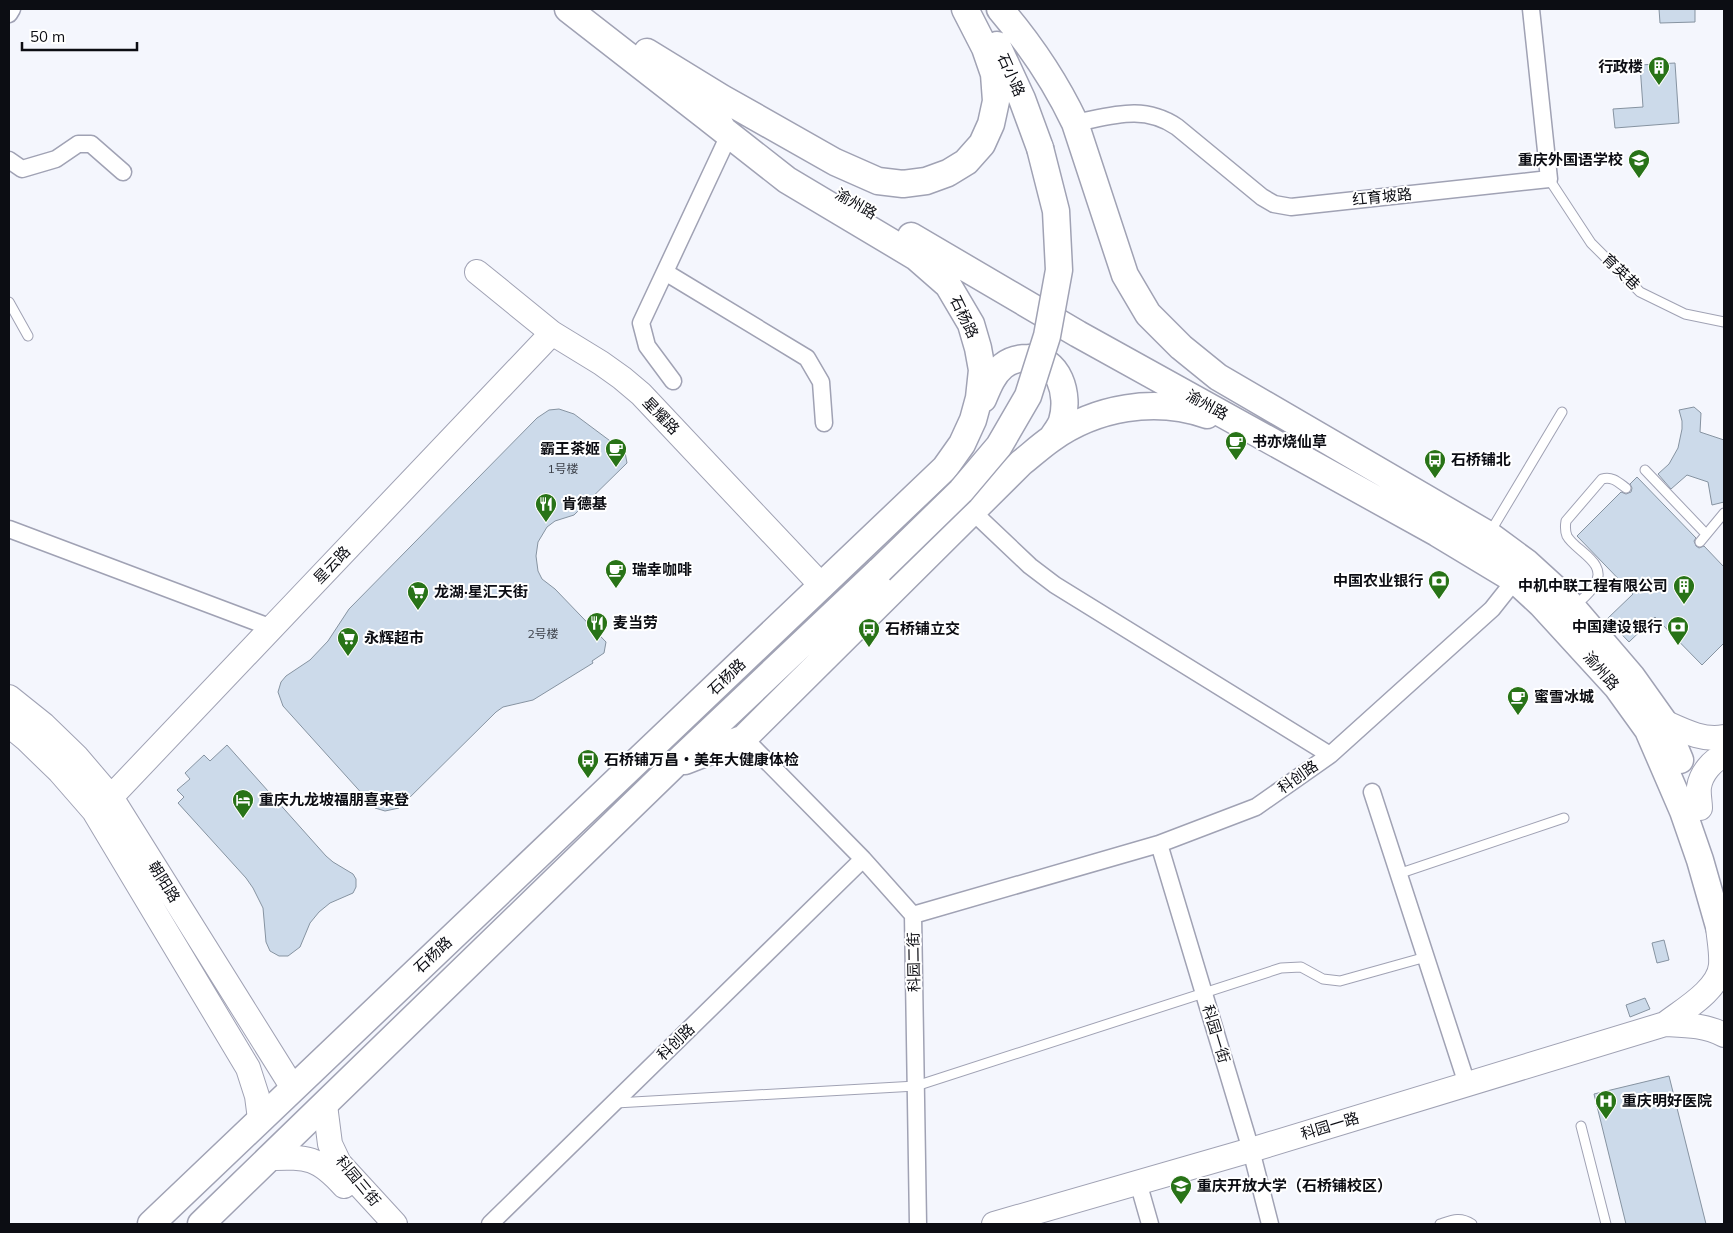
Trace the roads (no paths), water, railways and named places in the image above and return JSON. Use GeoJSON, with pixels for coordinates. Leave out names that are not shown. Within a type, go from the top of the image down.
{"type":"FeatureCollection","features":[{"type":"Feature","properties":{"kind":"main road","name":"渝州路"},"geometry":{"type":"LineString","coordinates":[[568,9],[708,118],[1078,334],[1437,533],[1515,580],[1541,604],[1617,688],[1648,730],[1683,811],[1700,860],[1724,944]]}},
{"type":"Feature","properties":{"kind":"main road"},"geometry":{"type":"LineString","coordinates":[[576,9],[722,98],[835,162],[878,181],[904,184],[926,181],[948,173],[966,162],[982,144],[991,124],[996,101],[994,74],[985,48],[965,9]]}},
{"type":"Feature","properties":{"kind":"main road","name":"石小路"},"geometry":{"type":"LineString","coordinates":[[880,570],[961,490],[999,446],[1028,396],[1047,336],[1059,270],[1056,211],[1040,148],[1022,99],[998,46],[970,9]]}},
{"type":"Feature","properties":{"kind":"main road","name":"渝州路"},"geometry":{"type":"LineString","coordinates":[[1000,9],[1041,61],[1064,100],[1075,123],[1125,275],[1148,314],[1181,347],[1218,377],[1489,535],[1527,563],[1561,594],[1632,676],[1664,722],[1700,808],[1724,880]]}},
{"type":"Feature","properties":{"kind":"main road","name":"石杨路"},"geometry":{"type":"LineString","coordinates":[[151,1224],[945,468],[962,444],[980,398],[982,370],[978,348],[970,324],[948,285],[916,257],[786,180],[708,118]]}},
{"type":"Feature","properties":{"kind":"main road"},"geometry":{"type":"LineString","coordinates":[[973,420],[988,387],[999,370],[1011,361],[1033,358],[1045,361],[1053,367],[1063,388],[1064,412],[1061,423],[1052,438]]}},
{"type":"Feature","properties":{"kind":"main road"},"geometry":{"type":"LineString","coordinates":[[674,765],[744,738],[1021,463],[1052,438],[1080,422],[1112,410],[1148,405],[1189,409],[1250,430]]}},
{"type":"Feature","properties":{"kind":"main road","name":"石杨路"},"geometry":{"type":"LineString","coordinates":[[201,1224],[674,765],[880,570]]}},
{"type":"Feature","properties":{"kind":"street"},"geometry":{"type":"LineString","coordinates":[[9,14],[12,9]]}},
{"type":"Feature","properties":{"kind":"street"},"geometry":{"type":"LineString","coordinates":[[1530,9],[1549,179]]}},
{"type":"Feature","properties":{"kind":"street","name":"红育坡路"},"geometry":{"type":"LineString","coordinates":[[1075,123],[1133,113],[1150,114],[1165,118],[1262,197],[1274,204],[1291,207],[1549,179]]}},
{"type":"Feature","properties":{"kind":"street"},"geometry":{"type":"LineString","coordinates":[[673,381],[647,346],[642,323],[729,135]]}},
{"type":"Feature","properties":{"kind":"street"},"geometry":{"type":"LineString","coordinates":[[9,160],[22,169],[56,159],[78,144],[91,144],[123,172]]}},
{"type":"Feature","properties":{"kind":"street","name":"星耀路"},"geometry":{"type":"LineString","coordinates":[[477,272],[552,333],[601,363],[641,394],[822,586]]}},
{"type":"Feature","properties":{"kind":"street"},"geometry":{"type":"LineString","coordinates":[[665,272],[808,358],[821,382],[824,423]]}},
{"type":"Feature","properties":{"kind":"street","name":"星云路"},"geometry":{"type":"LineString","coordinates":[[111,797],[552,333]]}},
{"type":"Feature","properties":{"kind":"street","name":"科创路"},"geometry":{"type":"LineString","coordinates":[[914,915],[1158,844],[1256,807],[1330,755],[1055,585],[1030,566],[973,512]]}},
{"type":"Feature","properties":{"kind":"street"},"geometry":{"type":"LineString","coordinates":[[9,529],[272,628]]}},
{"type":"Feature","properties":{"kind":"street"},"geometry":{"type":"LineString","coordinates":[[1330,755],[1492,609],[1515,580]]}},
{"type":"Feature","properties":{"kind":"street","name":"朝阳路"},"geometry":{"type":"LineString","coordinates":[[9,697],[44,725],[76,756],[111,797],[293,1088]]}},
{"type":"Feature","properties":{"kind":"street"},"geometry":{"type":"LineString","coordinates":[[1664,722],[1722,747],[1703,776],[1699,787],[1700,808]]}},
{"type":"Feature","properties":{"kind":"street","name":"朝阳路"},"geometry":{"type":"LineString","coordinates":[[9,725],[60,772],[94,811],[248,1068],[257,1096],[260,1119]]}},
{"type":"Feature","properties":{"kind":"street","name":"科园二街"},"geometry":{"type":"LineString","coordinates":[[744,738],[863,859],[914,915],[918,1224]]}},
{"type":"Feature","properties":{"kind":"street"},"geometry":{"type":"LineString","coordinates":[[1372,792],[1467,1084]]}},
{"type":"Feature","properties":{"kind":"street","name":"科园一街"},"geometry":{"type":"LineString","coordinates":[[1158,844],[1252,1150],[1270,1224]]}},
{"type":"Feature","properties":{"kind":"street","name":"科创路"},"geometry":{"type":"LineString","coordinates":[[490,1224],[863,859]]}},
{"type":"Feature","properties":{"kind":"street"},"geometry":{"type":"LineString","coordinates":[[1665,1024],[1703,996],[1716,981],[1721,967],[1716,914]]}},
{"type":"Feature","properties":{"kind":"street"},"geometry":{"type":"LineString","coordinates":[[213,1012],[222,1018],[231,1016],[237,1009],[236,999]]}},
{"type":"Feature","properties":{"kind":"street"},"geometry":{"type":"LineString","coordinates":[[1665,1024],[1698,1026],[1715,1030],[1724,1035]]}},
{"type":"Feature","properties":{"kind":"street","name":"科园一路"},"geometry":{"type":"LineString","coordinates":[[994,1224],[1252,1150],[1665,1024]]}},
{"type":"Feature","properties":{"kind":"street","name":"科园三街"},"geometry":{"type":"LineString","coordinates":[[324,1105],[330,1144],[340,1163],[395,1224]]}},
{"type":"Feature","properties":{"kind":"street","name":"科园三街"},"geometry":{"type":"LineString","coordinates":[[268,1158],[299,1157],[311,1159],[321,1164],[331,1172],[378,1224]]}},
{"type":"Feature","properties":{"kind":"street"},"geometry":{"type":"LineString","coordinates":[[1138,1182],[1150,1224]]}},
{"type":"Feature","properties":{"kind":"lane","name":"育英巷"},"geometry":{"type":"LineString","coordinates":[[1549,179],[1591,243],[1640,292],[1685,314],[1724,322]]}},
{"type":"Feature","properties":{"kind":"lane"},"geometry":{"type":"LineString","coordinates":[[9,302],[28,336]]}},
{"type":"Feature","properties":{"kind":"lane"},"geometry":{"type":"LineString","coordinates":[[1489,535],[1562,412]]}},
{"type":"Feature","properties":{"kind":"lane"},"geometry":{"type":"LineString","coordinates":[[1645,470],[1706,534]]}},
{"type":"Feature","properties":{"kind":"lane"},"geometry":{"type":"LineString","coordinates":[[1573,608],[1595,585],[1597,578],[1592,560],[1568,538],[1565,530],[1566,521],[1602,479],[1607,477],[1613,478],[1626,488]]}},
{"type":"Feature","properties":{"kind":"lane"},"geometry":{"type":"LineString","coordinates":[[1700,542],[1724,513]]}},
{"type":"Feature","properties":{"kind":"lane"},"geometry":{"type":"LineString","coordinates":[[1398,874],[1564,818]]}},
{"type":"Feature","properties":{"kind":"lane"},"geometry":{"type":"LineString","coordinates":[[614,1103],[916,1086],[1282,968],[1302,967],[1323,979],[1340,981],[1426,957]]}},
{"type":"Feature","properties":{"kind":"lane"},"geometry":{"type":"LineString","coordinates":[[1581,1126],[1606,1224]]}},
{"type":"Feature","properties":{"kind":"lane"},"geometry":{"type":"LineString","coordinates":[[1440,1224],[1457,1219],[1465,1220],[1472,1224]]}},
{"type":"Feature","properties":{"kind":"place","name":"行政楼"},"geometry":{"type":"Point","coordinates":[1659,86]}},
{"type":"Feature","properties":{"kind":"place","name":"重庆外国语学校"},"geometry":{"type":"Point","coordinates":[1639,179]}},
{"type":"Feature","properties":{"kind":"place","name":"书亦烧仙草"},"geometry":{"type":"Point","coordinates":[1236,461]}},
{"type":"Feature","properties":{"kind":"place","name":"霸王茶姬"},"geometry":{"type":"Point","coordinates":[616,468]}},
{"type":"Feature","properties":{"kind":"place","name":"石桥铺北"},"geometry":{"type":"Point","coordinates":[1435,479]}},
{"type":"Feature","properties":{"kind":"place","name":"肯德基"},"geometry":{"type":"Point","coordinates":[546,523]}},
{"type":"Feature","properties":{"kind":"place","name":"瑞幸咖啡"},"geometry":{"type":"Point","coordinates":[616,589]}},
{"type":"Feature","properties":{"kind":"place","name":"中国农业银行"},"geometry":{"type":"Point","coordinates":[1439,600]}},
{"type":"Feature","properties":{"kind":"place","name":"中机中联工程有限公司"},"geometry":{"type":"Point","coordinates":[1684,605]}},
{"type":"Feature","properties":{"kind":"place","name":"龙湖·星汇天街"},"geometry":{"type":"Point","coordinates":[418,611]}},
{"type":"Feature","properties":{"kind":"place","name":"麦当劳"},"geometry":{"type":"Point","coordinates":[597,642]}},
{"type":"Feature","properties":{"kind":"place","name":"中国建设银行"},"geometry":{"type":"Point","coordinates":[1678,646]}},
{"type":"Feature","properties":{"kind":"place","name":"石桥铺立交"},"geometry":{"type":"Point","coordinates":[869,648]}},
{"type":"Feature","properties":{"kind":"place","name":"永辉超市"},"geometry":{"type":"Point","coordinates":[348,657]}},
{"type":"Feature","properties":{"kind":"place","name":"蜜雪冰城"},"geometry":{"type":"Point","coordinates":[1518,716]}},
{"type":"Feature","properties":{"kind":"place","name":"石桥铺万昌‧美年大健康体检"},"geometry":{"type":"Point","coordinates":[588,779]}},
{"type":"Feature","properties":{"kind":"place","name":"重庆九龙坡福朋喜来登"},"geometry":{"type":"Point","coordinates":[243,819]}},
{"type":"Feature","properties":{"kind":"place","name":"重庆明好医院"},"geometry":{"type":"Point","coordinates":[1606,1120]}},
{"type":"Feature","properties":{"kind":"place","name":"重庆开放大学（石桥铺校区）"},"geometry":{"type":"Point","coordinates":[1181,1205]}}]}
